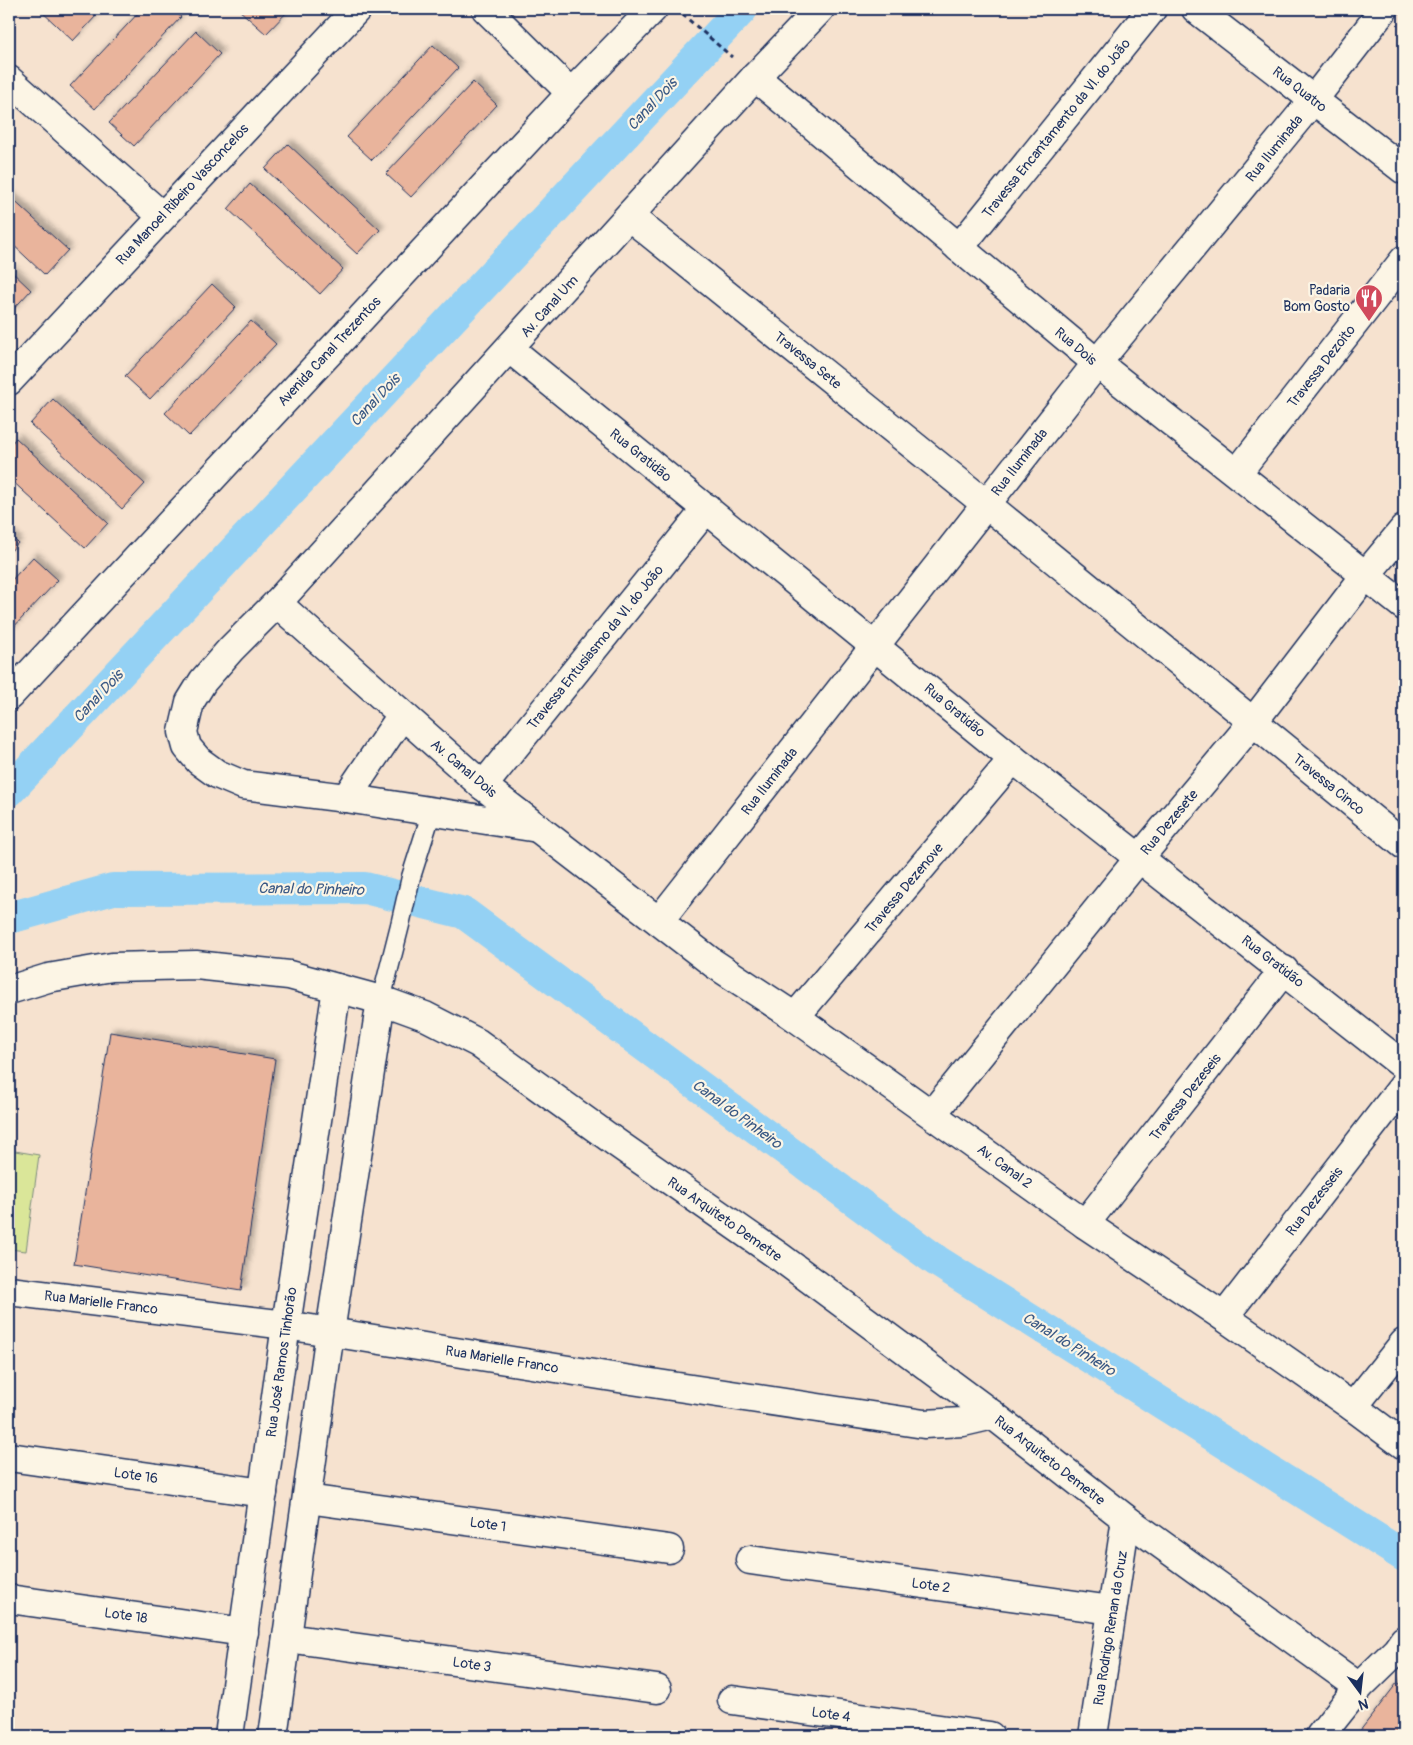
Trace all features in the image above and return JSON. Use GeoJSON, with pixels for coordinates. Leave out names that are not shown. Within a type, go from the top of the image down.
{"type":"FeatureCollection","features":[{"type":"Feature","properties":{"kind":"street","name":"Rua Manoel Ribeiro Vasconcelos"},"geometry":{"type":"LineString","coordinates":[[9,381],[357,9]]}},
{"type":"Feature","properties":{"kind":"street"},"geometry":{"type":"LineString","coordinates":[[486,9],[570,93]]}},
{"type":"Feature","properties":{"kind":"street","name":"Avenida Canal Trezentos"},"geometry":{"type":"LineString","coordinates":[[9,696],[570,93],[653,9]]}},
{"type":"Feature","properties":{"kind":"street","name":"Av. Canal Um"},"geometry":{"type":"LineString","coordinates":[[538,828],[346,798],[243,785],[217,774],[199,761],[187,747],[182,732],[190,702],[203,681],[231,649],[277,604],[820,9]]}},
{"type":"Feature","properties":{"kind":"street","name":"Travessa Encantamento da Vl. do João"},"geometry":{"type":"LineString","coordinates":[[959,248],[1152,9]]}},
{"type":"Feature","properties":{"kind":"street","name":"Rua Quatro"},"geometry":{"type":"LineString","coordinates":[[1196,9],[1404,170]]}},
{"type":"Feature","properties":{"kind":"street","name":"Rua Iluminada"},"geometry":{"type":"LineString","coordinates":[[659,921],[1096,363],[1314,99],[1384,9]]}},
{"type":"Feature","properties":{"kind":"street","name":"Rua Dois"},"geometry":{"type":"LineString","coordinates":[[756,77],[1096,363],[1404,606]]}},
{"type":"Feature","properties":{"kind":"street"},"geometry":{"type":"LineString","coordinates":[[9,80],[162,216]]}},
{"type":"Feature","properties":{"kind":"street","name":"Travessa Sete"},"geometry":{"type":"LineString","coordinates":[[630,217],[1253,722]]}},
{"type":"Feature","properties":{"kind":"street","name":"Travessa Dezoito"},"geometry":{"type":"LineString","coordinates":[[1237,473],[1404,260]]}},
{"type":"Feature","properties":{"kind":"street","name":"Rua Gratidão"},"geometry":{"type":"LineString","coordinates":[[510,349],[1014,759],[1404,1066]]}},
{"type":"Feature","properties":{"kind":"street","name":"Travessa Entusiasmo da Vl. do João"},"geometry":{"type":"LineString","coordinates":[[483,786],[707,508]]}},
{"type":"Feature","properties":{"kind":"street","name":"Rua Dezesete"},"geometry":{"type":"LineString","coordinates":[[932,1114],[1253,722],[1404,529]]}},
{"type":"Feature","properties":{"kind":"street","name":"Av. Canal Dois"},"geometry":{"type":"LineString","coordinates":[[277,604],[483,786],[659,921]]}},
{"type":"Feature","properties":{"kind":"street"},"geometry":{"type":"LineString","coordinates":[[346,798],[402,715]]}},
{"type":"Feature","properties":{"kind":"street","name":"Travessa Cinco"},"geometry":{"type":"LineString","coordinates":[[1253,722],[1404,845]]}},
{"type":"Feature","properties":{"kind":"street","name":"Travessa Dezenove"},"geometry":{"type":"LineString","coordinates":[[795,1017],[1014,759]]}},
{"type":"Feature","properties":{"kind":"street","name":"Av. Canal 2"},"geometry":{"type":"LineString","coordinates":[[659,921],[713,963],[795,1017],[1085,1224],[1224,1317],[1353,1407]]}},
{"type":"Feature","properties":{"kind":"street","name":"Rua Arquiteto Demetre"},"geometry":{"type":"LineString","coordinates":[[9,990],[48,978],[112,967],[196,965],[289,975],[381,1000],[425,1016],[478,1043],[780,1257],[993,1415],[1126,1519],[1359,1687]]}},
{"type":"Feature","properties":{"kind":"street","name":"Travessa Dezeseis"},"geometry":{"type":"LineString","coordinates":[[1085,1224],[1284,970]]}},
{"type":"Feature","properties":{"kind":"street","name":"Rua José Ramos Tinhorão"},"geometry":{"type":"LineString","coordinates":[[229,1736],[286,1325],[337,988]]}},
{"type":"Feature","properties":{"kind":"street"},"geometry":{"type":"LineString","coordinates":[[273,1736],[330,1332],[381,1000]]}},
{"type":"Feature","properties":{"kind":"street","name":"Rua Dezesseis"},"geometry":{"type":"LineString","coordinates":[[1224,1317],[1404,1085]]}},
{"type":"Feature","properties":{"kind":"street","name":"Rua Marielle Franco"},"geometry":{"type":"LineString","coordinates":[[9,1291],[286,1325],[924,1424],[963,1422],[993,1415]]}},
{"type":"Feature","properties":{"kind":"street"},"geometry":{"type":"LineString","coordinates":[[1404,1343],[1353,1407],[1404,1445]]}},
{"type":"Feature","properties":{"kind":"street","name":"Lote 16"},"geometry":{"type":"LineString","coordinates":[[9,1458],[263,1493]]}},
{"type":"Feature","properties":{"kind":"street","name":"Lote 1"},"geometry":{"type":"LineString","coordinates":[[306,1499],[669,1549]]}},
{"type":"Feature","properties":{"kind":"street","name":"Rua Rodrigo Renan da Cruz"},"geometry":{"type":"LineString","coordinates":[[1093,1736],[1126,1519]]}},
{"type":"Feature","properties":{"kind":"street","name":"Lote 2"},"geometry":{"type":"LineString","coordinates":[[750,1560],[1112,1610]]}},
{"type":"Feature","properties":{"kind":"street","name":"Lote 18"},"geometry":{"type":"LineString","coordinates":[[9,1599],[244,1632]]}},
{"type":"Feature","properties":{"kind":"street","name":"Lote 3"},"geometry":{"type":"LineString","coordinates":[[287,1638],[657,1690]]}},
{"type":"Feature","properties":{"kind":"street"},"geometry":{"type":"LineString","coordinates":[[1320,1736],[1359,1687],[1402,1648]]}},
{"type":"Feature","properties":{"kind":"street","name":"Lote 4"},"geometry":{"type":"LineString","coordinates":[[732,1700],[990,1736]]}},
{"type":"Feature","properties":{"kind":"lane"},"geometry":{"type":"LineString","coordinates":[[381,1000],[411,877],[432,811]]}},
{"type":"Feature","properties":{"kind":"path"},"geometry":{"type":"LineString","coordinates":[[676,9],[732,57]]}},
{"type":"Feature","properties":{"kind":"green space"},"geometry":{"type":"Polygon","coordinates":[[[9,1150],[39,1155],[26,1251],[9,1249],[9,1150]]]}},
{"type":"Feature","properties":{"kind":"building"},"geometry":{"type":"Polygon","coordinates":[[[39,9],[89,9],[96,16],[73,41],[39,9]]]}},
{"type":"Feature","properties":{"kind":"building"},"geometry":{"type":"Polygon","coordinates":[[[142,9],[172,9],[181,17],[95,109],[70,86],[142,9]]]}},
{"type":"Feature","properties":{"kind":"building"},"geometry":{"type":"Polygon","coordinates":[[[238,9],[288,9],[289,10],[266,34],[238,9]]]}},
{"type":"Feature","properties":{"kind":"building"},"geometry":{"type":"Polygon","coordinates":[[[196,31],[220,54],[134,146],[109,123],[196,31]]]}},
{"type":"Feature","properties":{"kind":"building"},"geometry":{"type":"Polygon","coordinates":[[[433,45],[458,68],[372,160],[347,137],[433,45]]]}},
{"type":"Feature","properties":{"kind":"building"},"geometry":{"type":"Polygon","coordinates":[[[473,82],[497,105],[411,197],[386,174],[473,82]]]}},
{"type":"Feature","properties":{"kind":"building"},"geometry":{"type":"Polygon","coordinates":[[[288,144],[380,230],[357,254],[265,169],[288,144]]]}},
{"type":"Feature","properties":{"kind":"building"},"geometry":{"type":"Polygon","coordinates":[[[250,184],[343,269],[320,294],[228,209],[250,184]]]}},
{"type":"Feature","properties":{"kind":"building"},"geometry":{"type":"Polygon","coordinates":[[[9,196],[68,250],[45,275],[9,241],[9,196]]]}},
{"type":"Feature","properties":{"kind":"building"},"geometry":{"type":"Polygon","coordinates":[[[9,269],[31,290],[9,314],[9,269]]]}},
{"type":"Feature","properties":{"kind":"building"},"geometry":{"type":"Polygon","coordinates":[[[212,284],[236,307],[150,399],[125,376],[212,284]]]}},
{"type":"Feature","properties":{"kind":"building"},"geometry":{"type":"Polygon","coordinates":[[[251,321],[276,344],[189,436],[165,413],[251,321]]]}},
{"type":"Feature","properties":{"kind":"building"},"geometry":{"type":"Polygon","coordinates":[[[53,399],[145,484],[122,509],[30,424],[53,399]]]}},
{"type":"Feature","properties":{"kind":"building"},"geometry":{"type":"Polygon","coordinates":[[[16,438],[108,523],[85,548],[9,478],[9,446],[16,438]]]}},
{"type":"Feature","properties":{"kind":"building"},"geometry":{"type":"Polygon","coordinates":[[[9,534],[18,543],[9,553],[9,534]]]}},
{"type":"Feature","properties":{"kind":"building"},"geometry":{"type":"Polygon","coordinates":[[[33,557],[58,580],[9,632],[9,583],[33,557]]]}},
{"type":"Feature","properties":{"kind":"building"},"geometry":{"type":"Polygon","coordinates":[[[110,1032],[275,1059],[241,1291],[74,1264],[110,1032]]]}},
{"type":"Feature","properties":{"kind":"building"},"geometry":{"type":"Polygon","coordinates":[[[1397,1683],[1404,1688],[1404,1736],[1356,1736],[1397,1683]]]}},
{"type":"Feature","properties":{"kind":"waterway","name":"Canal Dois"},"geometry":{"type":"LineString","coordinates":[[9,791],[742,9]]}},
{"type":"Feature","properties":{"kind":"waterway","name":"Canal do Pinheiro"},"geometry":{"type":"LineString","coordinates":[[9,918],[113,889],[365,888],[464,913],[937,1261],[1404,1556]]}},
{"type":"Feature","properties":{"kind":"place","name":"Padaria Bom Gosto"},"geometry":{"type":"Point","coordinates":[1369,322]}}]}
